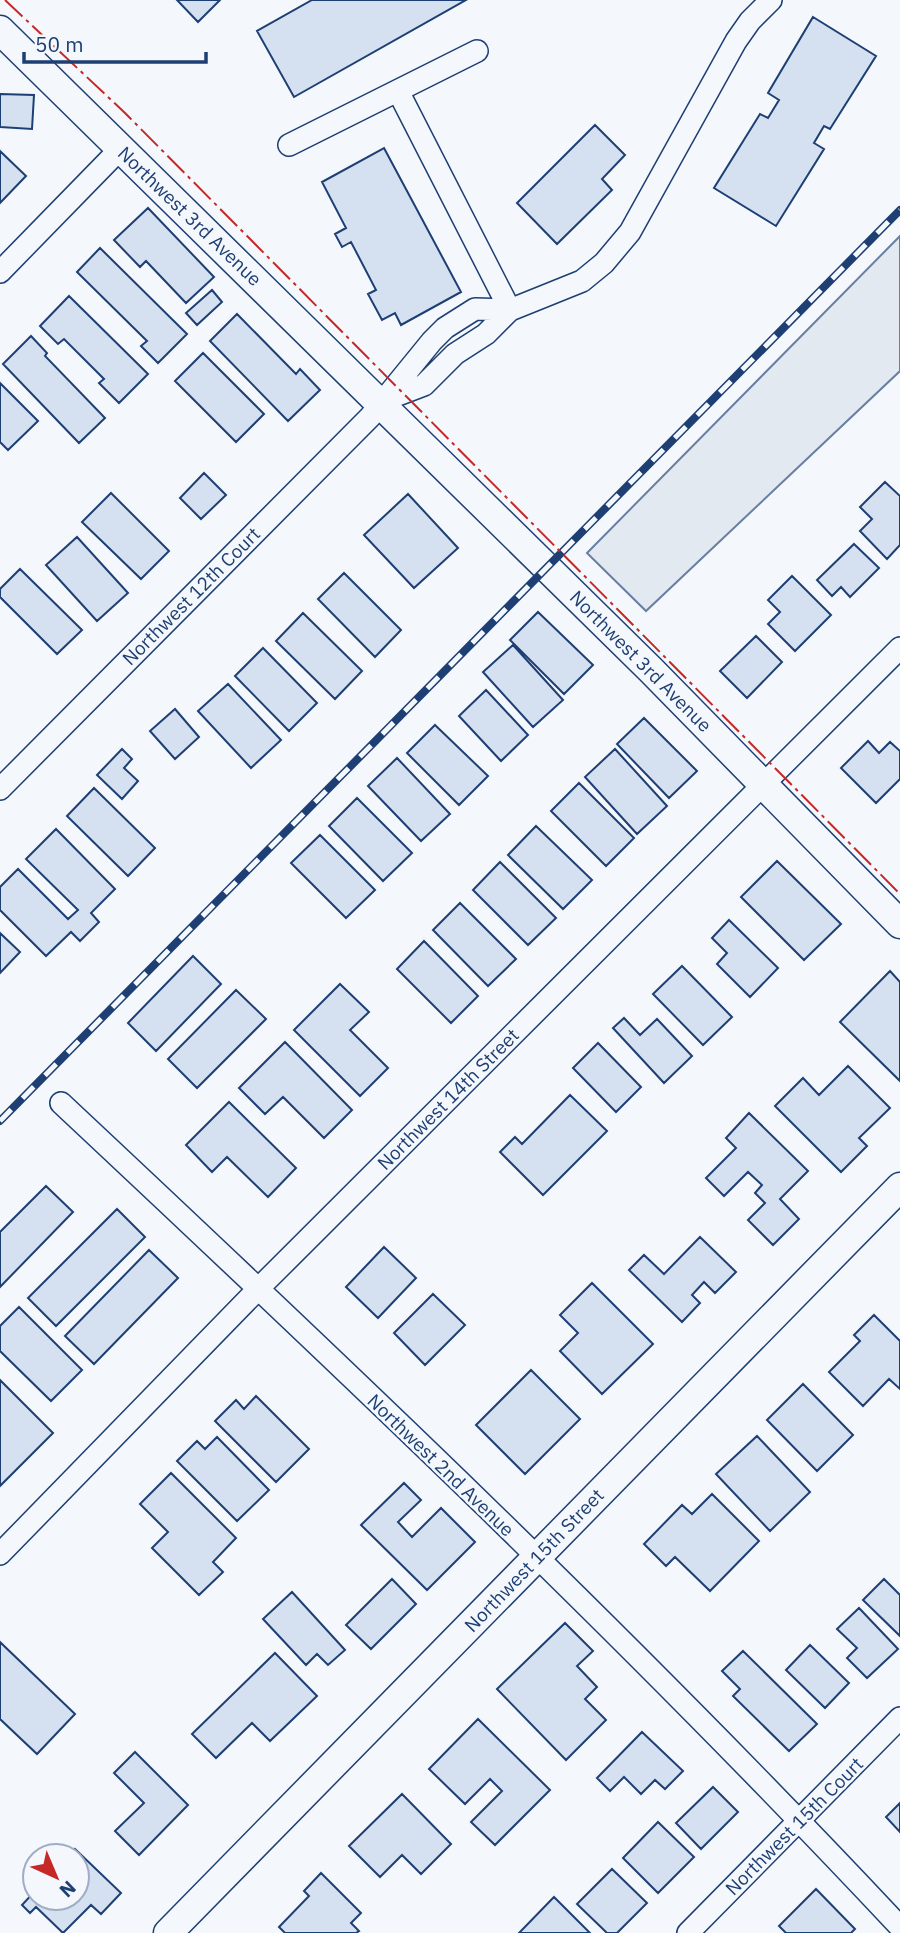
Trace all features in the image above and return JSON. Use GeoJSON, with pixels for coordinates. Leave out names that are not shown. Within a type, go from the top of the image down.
{"type":"FeatureCollection","features":[{"type":"Feature","properties":{"kind":"street"},"geometry":{"type":"LineString","coordinates":[[380,402],[445,328],[475,309],[510,310],[582,281],[613,253],[630,232],[736,41],[750,21],[771,0]]}},
{"type":"Feature","properties":{"kind":"street","name":"Northwest 3rd Avenue"},"geometry":{"type":"LineString","coordinates":[[0,30],[380,402],[765,785],[900,924]]}},
{"type":"Feature","properties":{"kind":"street"},"geometry":{"type":"LineString","coordinates":[[289,145],[477,51]]}},
{"type":"Feature","properties":{"kind":"street"},"geometry":{"type":"LineString","coordinates":[[398,91],[510,310]]}},
{"type":"Feature","properties":{"kind":"street"},"geometry":{"type":"LineString","coordinates":[[0,272],[120,149]]}},
{"type":"Feature","properties":{"kind":"street","name":"Northwest 12th Court"},"geometry":{"type":"LineString","coordinates":[[0,789],[370,417],[380,402]]}},
{"type":"Feature","properties":{"kind":"street","name":"Northwest 14th Street"},"geometry":{"type":"LineString","coordinates":[[0,1554],[258,1289],[900,648]]}},
{"type":"Feature","properties":{"kind":"street","name":"Northwest 2nd Avenue"},"geometry":{"type":"LineString","coordinates":[[61,1103],[537,1558],[800,1820],[900,1927]]}},
{"type":"Feature","properties":{"kind":"street","name":"Northwest 15th Street"},"geometry":{"type":"LineString","coordinates":[[168,1933],[900,1187]]}},
{"type":"Feature","properties":{"kind":"street","name":"Northwest 15th Court"},"geometry":{"type":"LineString","coordinates":[[688,1933],[900,1718]]}},
{"type":"Feature","properties":{"kind":"shaded area"},"geometry":{"type":"Polygon","coordinates":[[[900,236],[900,371],[646,611],[587,553],[900,236]]]}},
{"type":"Feature","properties":{"kind":"building"},"geometry":{"type":"Polygon","coordinates":[[[177,0],[220,0],[198,22],[177,0]]]}},
{"type":"Feature","properties":{"kind":"building"},"geometry":{"type":"Polygon","coordinates":[[[312,0],[466,0],[294,97],[257,31],[312,0]]]}},
{"type":"Feature","properties":{"kind":"building"},"geometry":{"type":"Polygon","coordinates":[[[813,17],[876,56],[830,129],[824,126],[814,143],[824,149],[776,226],[714,188],[760,114],[768,118],[779,100],[768,93],[813,17]]]}},
{"type":"Feature","properties":{"kind":"building"},"geometry":{"type":"Polygon","coordinates":[[[0,94],[34,95],[32,129],[0,127],[0,94]]]}},
{"type":"Feature","properties":{"kind":"building"},"geometry":{"type":"Polygon","coordinates":[[[595,125],[625,155],[602,179],[612,190],[557,244],[517,203],[595,125]]]}},
{"type":"Feature","properties":{"kind":"building"},"geometry":{"type":"Polygon","coordinates":[[[384,148],[461,292],[401,325],[395,313],[382,320],[368,294],[376,290],[351,242],[342,247],[335,234],[346,228],[322,182],[384,148]]]}},
{"type":"Feature","properties":{"kind":"building"},"geometry":{"type":"Polygon","coordinates":[[[0,151],[26,176],[0,203],[0,151]]]}},
{"type":"Feature","properties":{"kind":"building"},"geometry":{"type":"Polygon","coordinates":[[[148,208],[214,277],[186,303],[146,261],[140,267],[114,240],[148,208]]]}},
{"type":"Feature","properties":{"kind":"building"},"geometry":{"type":"Polygon","coordinates":[[[100,248],[187,334],[158,363],[141,346],[147,341],[77,272],[100,248]]]}},
{"type":"Feature","properties":{"kind":"building"},"geometry":{"type":"Polygon","coordinates":[[[212,290],[222,302],[197,325],[186,313],[212,290]]]}},
{"type":"Feature","properties":{"kind":"building"},"geometry":{"type":"Polygon","coordinates":[[[69,296],[148,374],[119,403],[99,383],[104,379],[64,339],[58,344],[40,326],[69,296]]]}},
{"type":"Feature","properties":{"kind":"building"},"geometry":{"type":"Polygon","coordinates":[[[237,314],[296,374],[300,369],[320,390],[288,421],[210,341],[237,314]]]}},
{"type":"Feature","properties":{"kind":"building"},"geometry":{"type":"Polygon","coordinates":[[[31,336],[47,353],[45,356],[105,418],[79,443],[3,364],[31,336]]]}},
{"type":"Feature","properties":{"kind":"building"},"geometry":{"type":"Polygon","coordinates":[[[203,353],[264,414],[236,442],[175,381],[203,353]]]}},
{"type":"Feature","properties":{"kind":"building"},"geometry":{"type":"Polygon","coordinates":[[[0,383],[38,421],[8,450],[0,442],[0,383]]]}},
{"type":"Feature","properties":{"kind":"building"},"geometry":{"type":"Polygon","coordinates":[[[204,473],[226,495],[201,519],[180,498],[204,473]]]}},
{"type":"Feature","properties":{"kind":"building"},"geometry":{"type":"Polygon","coordinates":[[[885,482],[900,496],[900,545],[887,559],[860,531],[872,519],[860,507],[885,482]]]}},
{"type":"Feature","properties":{"kind":"building"},"geometry":{"type":"Polygon","coordinates":[[[111,493],[169,551],[141,579],[82,522],[111,493]]]}},
{"type":"Feature","properties":{"kind":"building"},"geometry":{"type":"Polygon","coordinates":[[[408,494],[458,548],[414,588],[364,535],[408,494]]]}},
{"type":"Feature","properties":{"kind":"building"},"geometry":{"type":"Polygon","coordinates":[[[77,537],[128,593],[97,621],[46,565],[77,537]]]}},
{"type":"Feature","properties":{"kind":"building"},"geometry":{"type":"Polygon","coordinates":[[[854,544],[879,568],[850,597],[841,587],[832,596],[817,580],[854,544]]]}},
{"type":"Feature","properties":{"kind":"building"},"geometry":{"type":"Polygon","coordinates":[[[20,569],[82,630],[57,654],[0,597],[0,589],[20,569]]]}},
{"type":"Feature","properties":{"kind":"building"},"geometry":{"type":"Polygon","coordinates":[[[344,573],[401,630],[375,657],[318,599],[344,573]]]}},
{"type":"Feature","properties":{"kind":"building"},"geometry":{"type":"Polygon","coordinates":[[[792,576],[831,615],[795,651],[768,624],[780,612],[768,600],[792,576]]]}},
{"type":"Feature","properties":{"kind":"building"},"geometry":{"type":"Polygon","coordinates":[[[538,612],[593,665],[564,694],[510,640],[538,612]]]}},
{"type":"Feature","properties":{"kind":"building"},"geometry":{"type":"Polygon","coordinates":[[[303,613],[362,671],[335,699],[276,641],[303,613]]]}},
{"type":"Feature","properties":{"kind":"building"},"geometry":{"type":"Polygon","coordinates":[[[756,636],[782,662],[747,698],[720,671],[756,636]]]}},
{"type":"Feature","properties":{"kind":"building"},"geometry":{"type":"Polygon","coordinates":[[[513,645],[563,700],[533,727],[483,672],[513,645]]]}},
{"type":"Feature","properties":{"kind":"building"},"geometry":{"type":"Polygon","coordinates":[[[263,648],[317,703],[289,731],[235,676],[263,648]]]}},
{"type":"Feature","properties":{"kind":"building"},"geometry":{"type":"Polygon","coordinates":[[[228,684],[281,740],[251,768],[198,711],[228,684]]]}},
{"type":"Feature","properties":{"kind":"building"},"geometry":{"type":"Polygon","coordinates":[[[486,690],[528,735],[501,761],[459,716],[486,690]]]}},
{"type":"Feature","properties":{"kind":"building"},"geometry":{"type":"Polygon","coordinates":[[[175,709],[199,737],[175,759],[150,731],[175,709]]]}},
{"type":"Feature","properties":{"kind":"building"},"geometry":{"type":"Polygon","coordinates":[[[644,718],[697,771],[669,798],[617,744],[644,718]]]}},
{"type":"Feature","properties":{"kind":"building"},"geometry":{"type":"Polygon","coordinates":[[[435,725],[488,776],[459,805],[407,753],[435,725]]]}},
{"type":"Feature","properties":{"kind":"building"},"geometry":{"type":"Polygon","coordinates":[[[868,741],[879,753],[890,742],[900,751],[900,779],[876,803],[841,768],[868,741]]]}},
{"type":"Feature","properties":{"kind":"building"},"geometry":{"type":"Polygon","coordinates":[[[122,749],[132,759],[124,768],[138,781],[122,799],[97,775],[122,749]]]}},
{"type":"Feature","properties":{"kind":"building"},"geometry":{"type":"Polygon","coordinates":[[[615,749],[667,806],[637,834],[585,777],[615,749]]]}},
{"type":"Feature","properties":{"kind":"building"},"geometry":{"type":"Polygon","coordinates":[[[397,758],[450,814],[421,841],[368,786],[397,758]]]}},
{"type":"Feature","properties":{"kind":"building"},"geometry":{"type":"Polygon","coordinates":[[[579,783],[634,838],[606,866],[551,811],[579,783]]]}},
{"type":"Feature","properties":{"kind":"building"},"geometry":{"type":"Polygon","coordinates":[[[94,788],[155,848],[128,876],[67,816],[94,788]]]}},
{"type":"Feature","properties":{"kind":"building"},"geometry":{"type":"Polygon","coordinates":[[[357,798],[412,853],[383,881],[329,826],[357,798]]]}},
{"type":"Feature","properties":{"kind":"building"},"geometry":{"type":"Polygon","coordinates":[[[536,826],[592,880],[563,909],[508,855],[536,826]]]}},
{"type":"Feature","properties":{"kind":"building"},"geometry":{"type":"Polygon","coordinates":[[[56,829],[115,889],[91,913],[99,922],[80,941],[71,932],[46,956],[0,910],[0,887],[18,869],[68,919],[78,910],[26,859],[56,829]]]}},
{"type":"Feature","properties":{"kind":"building"},"geometry":{"type":"Polygon","coordinates":[[[320,835],[375,890],[346,918],[291,863],[320,835]]]}},
{"type":"Feature","properties":{"kind":"building"},"geometry":{"type":"Polygon","coordinates":[[[777,861],[841,924],[804,960],[741,897],[777,861]]]}},
{"type":"Feature","properties":{"kind":"building"},"geometry":{"type":"Polygon","coordinates":[[[500,862],[556,918],[528,945],[473,890],[500,862]]]}},
{"type":"Feature","properties":{"kind":"building"},"geometry":{"type":"Polygon","coordinates":[[[460,903],[516,959],[488,986],[433,930],[460,903]]]}},
{"type":"Feature","properties":{"kind":"building"},"geometry":{"type":"Polygon","coordinates":[[[729,920],[778,968],[750,997],[717,964],[727,953],[712,938],[729,920]]]}},
{"type":"Feature","properties":{"kind":"building"},"geometry":{"type":"Polygon","coordinates":[[[0,933],[20,952],[0,973],[0,933]]]}},
{"type":"Feature","properties":{"kind":"building"},"geometry":{"type":"Polygon","coordinates":[[[424,941],[478,996],[451,1023],[397,969],[424,941]]]}},
{"type":"Feature","properties":{"kind":"building"},"geometry":{"type":"Polygon","coordinates":[[[193,956],[221,984],[156,1051],[128,1023],[193,956]]]}},
{"type":"Feature","properties":{"kind":"building"},"geometry":{"type":"Polygon","coordinates":[[[682,966],[732,1017],[703,1045],[653,994],[682,966]]]}},
{"type":"Feature","properties":{"kind":"building"},"geometry":{"type":"Polygon","coordinates":[[[890,971],[900,982],[900,1081],[840,1022],[890,971]]]}},
{"type":"Feature","properties":{"kind":"building"},"geometry":{"type":"Polygon","coordinates":[[[340,984],[369,1012],[350,1030],[388,1068],[360,1096],[294,1030],[340,984]]]}},
{"type":"Feature","properties":{"kind":"building"},"geometry":{"type":"Polygon","coordinates":[[[236,990],[266,1019],[197,1088],[168,1059],[236,990]]]}},
{"type":"Feature","properties":{"kind":"building"},"geometry":{"type":"Polygon","coordinates":[[[624,1018],[640,1035],[657,1019],[692,1056],[664,1083],[613,1028],[624,1018]]]}},
{"type":"Feature","properties":{"kind":"building"},"geometry":{"type":"Polygon","coordinates":[[[285,1042],[352,1110],[324,1138],[283,1097],[265,1114],[239,1088],[285,1042]]]}},
{"type":"Feature","properties":{"kind":"building"},"geometry":{"type":"Polygon","coordinates":[[[598,1043],[641,1087],[616,1112],[573,1068],[598,1043]]]}},
{"type":"Feature","properties":{"kind":"building"},"geometry":{"type":"Polygon","coordinates":[[[848,1066],[890,1108],[859,1138],[867,1146],[841,1172],[775,1106],[803,1078],[819,1095],[848,1066]]]}},
{"type":"Feature","properties":{"kind":"building"},"geometry":{"type":"Polygon","coordinates":[[[570,1095],[607,1131],[543,1195],[500,1152],[515,1137],[522,1144],[570,1095]]]}},
{"type":"Feature","properties":{"kind":"building"},"geometry":{"type":"Polygon","coordinates":[[[229,1102],[296,1168],[268,1197],[227,1157],[212,1172],[186,1145],[229,1102]]]}},
{"type":"Feature","properties":{"kind":"building"},"geometry":{"type":"Polygon","coordinates":[[[749,1113],[808,1171],[780,1199],[799,1219],[773,1245],[748,1220],[765,1203],[755,1193],[762,1185],[748,1172],[724,1196],[706,1178],[736,1148],[726,1138],[749,1113]]]}},
{"type":"Feature","properties":{"kind":"building"},"geometry":{"type":"Polygon","coordinates":[[[46,1186],[73,1212],[0,1287],[0,1232],[46,1186]]]}},
{"type":"Feature","properties":{"kind":"building"},"geometry":{"type":"Polygon","coordinates":[[[117,1209],[145,1237],[56,1326],[28,1298],[117,1209]]]}},
{"type":"Feature","properties":{"kind":"building"},"geometry":{"type":"Polygon","coordinates":[[[700,1237],[736,1272],[715,1293],[704,1282],[692,1295],[700,1303],[682,1322],[629,1270],[644,1255],[664,1274],[700,1237]]]}},
{"type":"Feature","properties":{"kind":"building"},"geometry":{"type":"Polygon","coordinates":[[[384,1247],[416,1278],[378,1318],[346,1287],[384,1247]]]}},
{"type":"Feature","properties":{"kind":"building"},"geometry":{"type":"Polygon","coordinates":[[[149,1250],[178,1278],[94,1364],[65,1336],[149,1250]]]}},
{"type":"Feature","properties":{"kind":"building"},"geometry":{"type":"Polygon","coordinates":[[[592,1283],[653,1344],[602,1394],[560,1351],[578,1333],[560,1315],[592,1283]]]}},
{"type":"Feature","properties":{"kind":"building"},"geometry":{"type":"Polygon","coordinates":[[[433,1294],[465,1325],[425,1365],[394,1333],[433,1294]]]}},
{"type":"Feature","properties":{"kind":"building"},"geometry":{"type":"Polygon","coordinates":[[[19,1307],[82,1370],[51,1401],[0,1351],[0,1326],[19,1307]]]}},
{"type":"Feature","properties":{"kind":"building"},"geometry":{"type":"Polygon","coordinates":[[[874,1315],[900,1341],[900,1389],[889,1379],[863,1406],[829,1372],[860,1341],[854,1335],[874,1315]]]}},
{"type":"Feature","properties":{"kind":"building"},"geometry":{"type":"Polygon","coordinates":[[[531,1370],[580,1419],[525,1474],[476,1425],[531,1370]]]}},
{"type":"Feature","properties":{"kind":"building"},"geometry":{"type":"Polygon","coordinates":[[[0,1380],[53,1433],[0,1486],[0,1380]]]}},
{"type":"Feature","properties":{"kind":"building"},"geometry":{"type":"Polygon","coordinates":[[[803,1384],[853,1435],[817,1471],[767,1420],[803,1384]]]}},
{"type":"Feature","properties":{"kind":"building"},"geometry":{"type":"Polygon","coordinates":[[[256,1396],[309,1449],[276,1482],[215,1421],[236,1400],[244,1409],[256,1396]]]}},
{"type":"Feature","properties":{"kind":"building"},"geometry":{"type":"Polygon","coordinates":[[[757,1436],[810,1492],[770,1531],[716,1474],[757,1436]]]}},
{"type":"Feature","properties":{"kind":"building"},"geometry":{"type":"Polygon","coordinates":[[[217,1437],[269,1490],[237,1521],[177,1461],[197,1441],[205,1449],[217,1437]]]}},
{"type":"Feature","properties":{"kind":"building"},"geometry":{"type":"Polygon","coordinates":[[[171,1473],[236,1538],[213,1562],[223,1572],[199,1595],[152,1548],[168,1532],[140,1504],[171,1473]]]}},
{"type":"Feature","properties":{"kind":"building"},"geometry":{"type":"Polygon","coordinates":[[[404,1483],[421,1500],[398,1522],[412,1537],[441,1508],[475,1542],[427,1590],[361,1525],[404,1483]]]}},
{"type":"Feature","properties":{"kind":"building"},"geometry":{"type":"Polygon","coordinates":[[[712,1494],[759,1541],[710,1591],[675,1557],[666,1566],[644,1544],[682,1505],[692,1514],[712,1494]]]}},
{"type":"Feature","properties":{"kind":"building"},"geometry":{"type":"Polygon","coordinates":[[[392,1579],[416,1604],[371,1649],[346,1625],[392,1579]]]}},
{"type":"Feature","properties":{"kind":"building"},"geometry":{"type":"Polygon","coordinates":[[[884,1579],[900,1595],[900,1636],[863,1600],[884,1579]]]}},
{"type":"Feature","properties":{"kind":"building"},"geometry":{"type":"Polygon","coordinates":[[[292,1592],[345,1650],[328,1665],[317,1654],[306,1665],[263,1619],[292,1592]]]}},
{"type":"Feature","properties":{"kind":"building"},"geometry":{"type":"Polygon","coordinates":[[[859,1608],[898,1649],[867,1678],[847,1658],[857,1648],[837,1629],[859,1608]]]}},
{"type":"Feature","properties":{"kind":"building"},"geometry":{"type":"Polygon","coordinates":[[[565,1623],[593,1651],[577,1666],[597,1687],[585,1699],[606,1720],[566,1760],[497,1689],[565,1623]]]}},
{"type":"Feature","properties":{"kind":"building"},"geometry":{"type":"Polygon","coordinates":[[[0,1642],[75,1714],[37,1754],[0,1719],[0,1642]]]}},
{"type":"Feature","properties":{"kind":"building"},"geometry":{"type":"Polygon","coordinates":[[[810,1645],[849,1683],[825,1708],[786,1670],[810,1645]]]}},
{"type":"Feature","properties":{"kind":"building"},"geometry":{"type":"Polygon","coordinates":[[[743,1651],[817,1724],[789,1751],[733,1696],[740,1689],[722,1671],[743,1651]]]}},
{"type":"Feature","properties":{"kind":"building"},"geometry":{"type":"Polygon","coordinates":[[[275,1653],[317,1696],[270,1741],[252,1723],[216,1758],[192,1734],[275,1653]]]}},
{"type":"Feature","properties":{"kind":"building"},"geometry":{"type":"Polygon","coordinates":[[[478,1719],[550,1790],[495,1845],[471,1822],[502,1791],[490,1779],[465,1804],[429,1769],[478,1719]]]}},
{"type":"Feature","properties":{"kind":"building"},"geometry":{"type":"Polygon","coordinates":[[[642,1732],[683,1771],[665,1789],[655,1780],[641,1794],[624,1777],[610,1791],[597,1778],[642,1732]]]}},
{"type":"Feature","properties":{"kind":"building"},"geometry":{"type":"Polygon","coordinates":[[[135,1752],[188,1805],[139,1855],[115,1831],[144,1803],[114,1773],[135,1752]]]}},
{"type":"Feature","properties":{"kind":"building"},"geometry":{"type":"Polygon","coordinates":[[[713,1787],[738,1812],[701,1849],[676,1823],[713,1787]]]}},
{"type":"Feature","properties":{"kind":"building"},"geometry":{"type":"Polygon","coordinates":[[[402,1794],[451,1844],[421,1874],[402,1855],[380,1877],[349,1846],[402,1794]]]}},
{"type":"Feature","properties":{"kind":"building"},"geometry":{"type":"Polygon","coordinates":[[[900,1803],[900,1832],[886,1817],[900,1803]]]}},
{"type":"Feature","properties":{"kind":"building"},"geometry":{"type":"Polygon","coordinates":[[[658,1822],[694,1857],[658,1893],[623,1858],[658,1822]]]}},
{"type":"Feature","properties":{"kind":"building"},"geometry":{"type":"Polygon","coordinates":[[[91,1864],[121,1893],[101,1914],[91,1905],[91,1864]]]}},
{"type":"Feature","properties":{"kind":"building"},"geometry":{"type":"Polygon","coordinates":[[[612,1869],[647,1903],[617,1933],[607,1933],[577,1904],[612,1869]]]}},
{"type":"Feature","properties":{"kind":"building"},"geometry":{"type":"Polygon","coordinates":[[[321,1873],[361,1913],[351,1923],[359,1931],[285,1933],[279,1927],[309,1896],[304,1891],[321,1873]]]}},
{"type":"Feature","properties":{"kind":"building"},"geometry":{"type":"Polygon","coordinates":[[[816,1889],[855,1929],[851,1933],[786,1933],[779,1926],[816,1889]]]}},
{"type":"Feature","properties":{"kind":"building"},"geometry":{"type":"Polygon","coordinates":[[[554,1897],[590,1933],[519,1933],[554,1897]]]}},
{"type":"Feature","properties":{"kind":"building"},"geometry":{"type":"Polygon","coordinates":[[[41,1912],[84,1912],[63,1933],[41,1912]]]}},
{"type":"Feature","properties":{"kind":"railway"},"geometry":{"type":"LineString","coordinates":[[0,1121],[900,210]]}},
{"type":"Feature","properties":{"kind":"power"},"geometry":{"type":"LineString","coordinates":[[5,0],[125,113],[900,894]]}}]}
